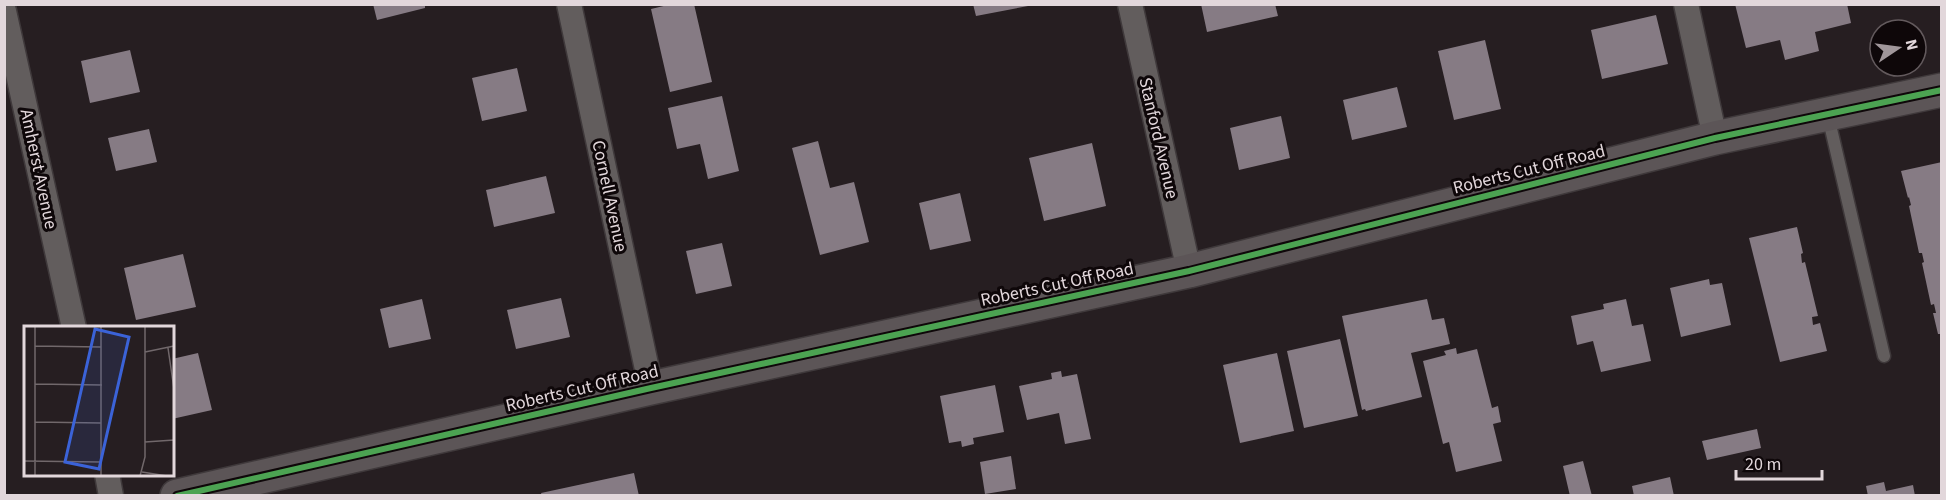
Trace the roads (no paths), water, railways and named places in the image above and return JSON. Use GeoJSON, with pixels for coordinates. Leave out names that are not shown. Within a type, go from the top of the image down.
{"type":"FeatureCollection","features":[{"type":"Feature","properties":{"kind":"street","name":"Cornell Avenue"},"geometry":{"type":"LineString","coordinates":[[569,4],[651,388]]}},
{"type":"Feature","properties":{"kind":"street","name":"Stanford Avenue"},"geometry":{"type":"LineString","coordinates":[[1130,4],[1189,270]]}},
{"type":"Feature","properties":{"kind":"street"},"geometry":{"type":"LineString","coordinates":[[1686,4],[1715,138]]}},
{"type":"Feature","properties":{"kind":"street","name":"Amherst Avenue"},"geometry":{"type":"LineString","coordinates":[[4,11],[74,326]]}},
{"type":"Feature","properties":{"kind":"street","name":"Roberts Cut Off Road"},"geometry":{"type":"LineString","coordinates":[[177,495],[1189,270],[1715,138],[1941,90]]}},
{"type":"Feature","properties":{"kind":"street"},"geometry":{"type":"LineString","coordinates":[[107,476],[111,495]]}},
{"type":"Feature","properties":{"kind":"lane"},"geometry":{"type":"LineString","coordinates":[[1827,114],[1884,356]]}}]}
